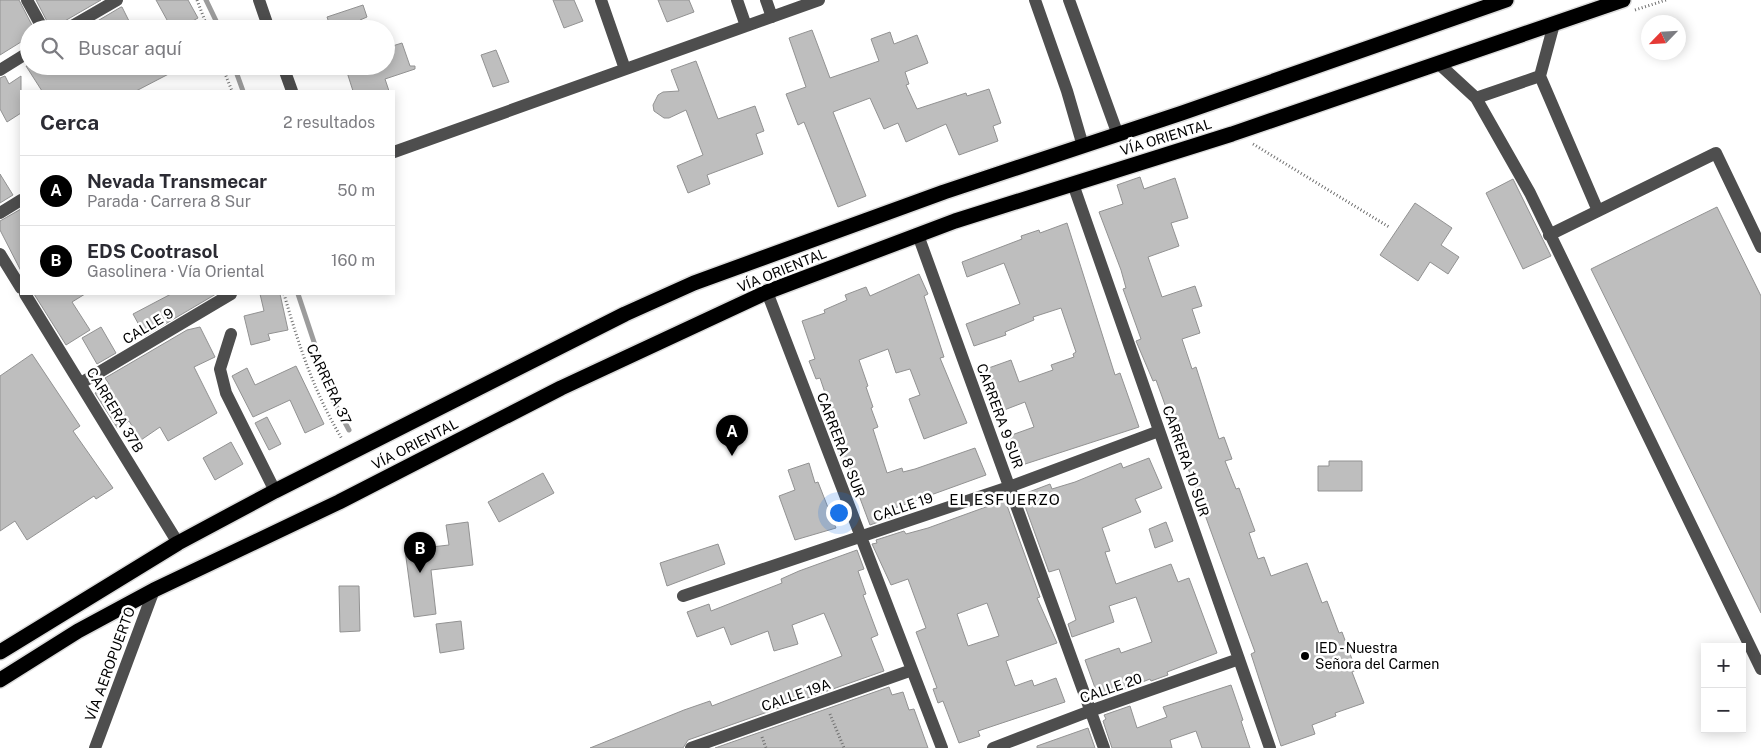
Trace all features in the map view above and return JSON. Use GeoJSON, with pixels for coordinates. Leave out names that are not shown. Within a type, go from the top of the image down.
{"type":"FeatureCollection","features":[{"type":"Feature","properties":{"kind":"highway","name":"VÍA ORIENTAL"},"geometry":{"type":"LineString","coordinates":[[0,652],[178,543],[275,491],[625,314],[694,283],[944,192],[1118,135],[1506,0]]}},
{"type":"Feature","properties":{"kind":"highway","name":"VÍA ORIENTAL"},"geometry":{"type":"LineString","coordinates":[[0,680],[78,630],[154,590],[339,502],[561,388],[767,292],[918,235],[1232,134],[1623,0]]}},
{"type":"Feature","properties":{"kind":"street"},"geometry":{"type":"LineString","coordinates":[[28,0],[38,20]]}},
{"type":"Feature","properties":{"kind":"street"},"geometry":{"type":"LineString","coordinates":[[83,20],[117,0]]}},
{"type":"Feature","properties":{"kind":"street"},"geometry":{"type":"LineString","coordinates":[[259,0],[266,20]]}},
{"type":"Feature","properties":{"kind":"street"},"geometry":{"type":"LineString","coordinates":[[601,0],[625,69]]}},
{"type":"Feature","properties":{"kind":"street"},"geometry":{"type":"LineString","coordinates":[[737,0],[746,26]]}},
{"type":"Feature","properties":{"kind":"street"},"geometry":{"type":"LineString","coordinates":[[766,0],[772,17]]}},
{"type":"Feature","properties":{"kind":"street"},"geometry":{"type":"LineString","coordinates":[[395,152],[819,0]]}},
{"type":"Feature","properties":{"kind":"street"},"geometry":{"type":"LineString","coordinates":[[1035,0],[1067,91],[1083,146]]}},
{"type":"Feature","properties":{"kind":"street"},"geometry":{"type":"LineString","coordinates":[[1068,0],[1118,135]]}},
{"type":"Feature","properties":{"kind":"street"},"geometry":{"type":"LineString","coordinates":[[1554,24],[1540,76],[1598,211]]}},
{"type":"Feature","properties":{"kind":"street"},"geometry":{"type":"LineString","coordinates":[[0,70],[20,58]]}},
{"type":"Feature","properties":{"kind":"street"},"geometry":{"type":"LineString","coordinates":[[1438,63],[1476,98],[1530,194],[1761,669]]}},
{"type":"Feature","properties":{"kind":"street"},"geometry":{"type":"LineString","coordinates":[[286,75],[292,90]]}},
{"type":"Feature","properties":{"kind":"street"},"geometry":{"type":"LineString","coordinates":[[1476,98],[1540,76]]}},
{"type":"Feature","properties":{"kind":"street"},"geometry":{"type":"LineString","coordinates":[[1549,235],[1716,153],[1761,247]]}},
{"type":"Feature","properties":{"kind":"street","name":"CARRERA 10 SUR"},"geometry":{"type":"LineString","coordinates":[[1073,184],[1270,748]]}},
{"type":"Feature","properties":{"kind":"street"},"geometry":{"type":"LineString","coordinates":[[0,213],[20,201]]}},
{"type":"Feature","properties":{"kind":"street","name":"CARRERA 9 SUR"},"geometry":{"type":"LineString","coordinates":[[918,235],[1104,748]]}},
{"type":"Feature","properties":{"kind":"street"},"geometry":{"type":"LineString","coordinates":[[0,254],[20,286]]}},
{"type":"Feature","properties":{"kind":"street","name":"CARRERA 8 SUR"},"geometry":{"type":"LineString","coordinates":[[767,292],[942,748]]}},
{"type":"Feature","properties":{"kind":"street","name":"CARRERA 37B"},"geometry":{"type":"LineString","coordinates":[[26,295],[178,543]]}},
{"type":"Feature","properties":{"kind":"street","name":"CALLE 9"},"geometry":{"type":"LineString","coordinates":[[81,383],[229,295]]}},
{"type":"Feature","properties":{"kind":"street"},"geometry":{"type":"LineString","coordinates":[[231,334],[220,369],[226,393],[275,491]]}},
{"type":"Feature","properties":{"kind":"street","name":"CALLE 19"},"geometry":{"type":"LineString","coordinates":[[683,596],[1009,487],[1159,431]]}},
{"type":"Feature","properties":{"kind":"street","name":"VÍA AEROPUERTO"},"geometry":{"type":"LineString","coordinates":[[95,748],[154,590]]}},
{"type":"Feature","properties":{"kind":"street","name":"CALLE 20"},"geometry":{"type":"LineString","coordinates":[[993,748],[1090,711],[1239,659]]}},
{"type":"Feature","properties":{"kind":"street","name":"CALLE 19A"},"geometry":{"type":"LineString","coordinates":[[691,748],[912,670]]}},
{"type":"Feature","properties":{"kind":"path"},"geometry":{"type":"LineString","coordinates":[[196,0],[204,20]]}},
{"type":"Feature","properties":{"kind":"path"},"geometry":{"type":"LineString","coordinates":[[226,75],[232,90]]}},
{"type":"Feature","properties":{"kind":"path"},"geometry":{"type":"LineString","coordinates":[[1260,147],[1389,227]]}},
{"type":"Feature","properties":{"kind":"path","name":"CARRERA 37"},"geometry":{"type":"LineString","coordinates":[[284,295],[301,355],[327,413],[350,453]]}},
{"type":"Feature","properties":{"kind":"path"},"geometry":{"type":"LineString","coordinates":[[825,700],[844,748]]}},
{"type":"Feature","properties":{"kind":"building"},"geometry":{"type":"Polygon","coordinates":[[[0,0],[19,0],[29,20],[20,20],[20,43],[0,55],[0,0]]]}},
{"type":"Feature","properties":{"kind":"building"},"geometry":{"type":"Polygon","coordinates":[[[36,0],[101,0],[66,20],[46,20],[36,0]]]}},
{"type":"Feature","properties":{"kind":"building"},"geometry":{"type":"Polygon","coordinates":[[[156,0],[188,0],[198,18],[194,20],[167,20],[156,0]]]}},
{"type":"Feature","properties":{"kind":"building"},"geometry":{"type":"Polygon","coordinates":[[[553,0],[574,0],[583,21],[564,28],[553,0]]]}},
{"type":"Feature","properties":{"kind":"building"},"geometry":{"type":"Polygon","coordinates":[[[658,0],[689,0],[694,12],[667,22],[658,0]]]}},
{"type":"Feature","properties":{"kind":"building"},"geometry":{"type":"Polygon","coordinates":[[[363,5],[367,17],[360,20],[328,20],[327,17],[363,5]]]}},
{"type":"Feature","properties":{"kind":"building"},"geometry":{"type":"Polygon","coordinates":[[[121,7],[128,20],[99,20],[121,7]]]}},
{"type":"Feature","properties":{"kind":"building"},"geometry":{"type":"Polygon","coordinates":[[[812,30],[830,78],[879,61],[871,39],[890,32],[894,44],[917,35],[928,63],[905,72],[909,84],[906,85],[917,109],[966,93],[967,96],[989,89],[1001,123],[993,126],[998,141],[959,155],[946,124],[906,142],[898,123],[884,129],[870,98],[833,112],[866,196],[838,207],[804,122],[798,125],[786,94],[806,87],[789,38],[812,30]]]}},
{"type":"Feature","properties":{"kind":"building"},"geometry":{"type":"Polygon","coordinates":[[[402,43],[410,66],[415,66],[415,69],[385,79],[389,90],[353,90],[348,75],[395,75],[395,45],[402,43]]]}},
{"type":"Feature","properties":{"kind":"building"},"geometry":{"type":"Polygon","coordinates":[[[496,50],[509,82],[493,87],[481,55],[496,50]]]}},
{"type":"Feature","properties":{"kind":"building"},"geometry":{"type":"Polygon","coordinates":[[[696,61],[718,119],[755,106],[764,131],[756,134],[763,154],[707,175],[710,184],[688,193],[677,166],[703,155],[686,110],[669,118],[664,118],[654,111],[653,105],[658,95],[663,92],[679,91],[671,70],[696,61]]]}},
{"type":"Feature","properties":{"kind":"building"},"geometry":{"type":"Polygon","coordinates":[[[32,75],[167,75],[138,90],[41,90],[32,75]]]}},
{"type":"Feature","properties":{"kind":"building"},"geometry":{"type":"Polygon","coordinates":[[[5,76],[9,84],[21,76],[20,114],[7,122],[0,109],[0,78],[5,76]]]}},
{"type":"Feature","properties":{"kind":"building"},"geometry":{"type":"Polygon","coordinates":[[[0,174],[13,195],[0,203],[0,174]]]}},
{"type":"Feature","properties":{"kind":"building"},"geometry":{"type":"Polygon","coordinates":[[[1140,177],[1144,189],[1175,178],[1188,218],[1171,223],[1179,246],[1148,257],[1162,297],[1195,286],[1202,306],[1192,309],[1200,333],[1182,339],[1192,369],[1196,367],[1219,439],[1224,437],[1232,459],[1225,461],[1236,489],[1239,488],[1255,531],[1249,533],[1258,559],[1264,557],[1271,576],[1307,563],[1322,603],[1327,601],[1339,633],[1342,632],[1356,670],[1352,672],[1364,703],[1335,713],[1336,716],[1312,725],[1315,734],[1281,746],[1251,654],[1255,652],[1156,380],[1153,381],[1136,341],[1141,339],[1123,289],[1126,288],[1121,270],[1099,212],[1123,204],[1117,185],[1140,177]]]}},
{"type":"Feature","properties":{"kind":"building"},"geometry":{"type":"Polygon","coordinates":[[[1513,179],[1551,256],[1523,269],[1486,193],[1513,179]]]}},
{"type":"Feature","properties":{"kind":"building"},"geometry":{"type":"Polygon","coordinates":[[[1415,203],[1452,228],[1441,245],[1459,257],[1448,274],[1430,262],[1418,281],[1380,255],[1415,203]]]}},
{"type":"Feature","properties":{"kind":"building"},"geometry":{"type":"Polygon","coordinates":[[[1717,207],[1761,296],[1761,613],[1591,269],[1717,207]]]}},
{"type":"Feature","properties":{"kind":"building"},"geometry":{"type":"Polygon","coordinates":[[[20,210],[20,269],[0,230],[0,221],[20,210]]]}},
{"type":"Feature","properties":{"kind":"building"},"geometry":{"type":"Polygon","coordinates":[[[1067,223],[1115,375],[1120,373],[1139,427],[1019,466],[1009,436],[1034,427],[1025,402],[999,412],[983,370],[1011,360],[1019,382],[1053,370],[1051,365],[1074,357],[1073,354],[1076,352],[1061,308],[1033,317],[1034,320],[1005,332],[1006,335],[974,346],[966,324],[1020,304],[1004,263],[967,277],[962,262],[1022,239],[1021,236],[1039,230],[1040,233],[1067,223]]]}},
{"type":"Feature","properties":{"kind":"building"},"geometry":{"type":"Polygon","coordinates":[[[919,274],[928,294],[924,296],[944,357],[940,358],[967,423],[924,439],[909,399],[920,395],[910,369],[896,373],[888,349],[859,360],[868,386],[866,387],[873,407],[871,408],[878,427],[873,429],[887,473],[902,468],[903,472],[915,469],[975,448],[986,475],[895,508],[898,515],[870,525],[848,466],[844,468],[837,445],[842,443],[820,378],[816,379],[809,361],[815,359],[802,321],[825,313],[824,310],[847,300],[845,295],[866,287],[870,296],[919,274]]]}},
{"type":"Feature","properties":{"kind":"building"},"geometry":{"type":"Polygon","coordinates":[[[35,295],[83,295],[72,302],[90,330],[66,345],[35,295]]]}},
{"type":"Feature","properties":{"kind":"building"},"geometry":{"type":"Polygon","coordinates":[[[169,295],[214,295],[145,336],[133,314],[169,295]]]}},
{"type":"Feature","properties":{"kind":"building"},"geometry":{"type":"Polygon","coordinates":[[[260,295],[280,295],[288,330],[268,334],[270,340],[251,345],[244,316],[264,311],[260,295]]]}},
{"type":"Feature","properties":{"kind":"building"},"geometry":{"type":"Polygon","coordinates":[[[101,327],[116,353],[97,364],[82,338],[101,327]]]}},
{"type":"Feature","properties":{"kind":"building"},"geometry":{"type":"Polygon","coordinates":[[[200,327],[215,357],[194,367],[217,413],[168,441],[160,427],[141,440],[129,421],[118,429],[95,393],[109,384],[105,378],[187,330],[200,327]]]}},
{"type":"Feature","properties":{"kind":"building"},"geometry":{"type":"Polygon","coordinates":[[[32,354],[80,426],[73,431],[113,488],[96,499],[94,496],[27,540],[15,521],[0,531],[0,376],[32,354]]]}},
{"type":"Feature","properties":{"kind":"building"},"geometry":{"type":"Polygon","coordinates":[[[296,366],[324,424],[305,433],[290,400],[253,417],[232,376],[247,368],[255,385],[296,366]]]}},
{"type":"Feature","properties":{"kind":"building"},"geometry":{"type":"Polygon","coordinates":[[[267,417],[281,444],[269,450],[255,423],[267,417]]]}},
{"type":"Feature","properties":{"kind":"building"},"geometry":{"type":"Polygon","coordinates":[[[231,442],[243,464],[215,480],[203,458],[231,442]]]}},
{"type":"Feature","properties":{"kind":"building"},"geometry":{"type":"Polygon","coordinates":[[[1149,458],[1162,488],[1135,499],[1141,512],[1102,528],[1110,551],[1105,552],[1116,584],[1171,564],[1178,582],[1189,578],[1217,653],[1167,672],[1168,675],[1151,681],[1150,679],[1099,699],[1085,660],[1119,648],[1121,653],[1152,642],[1136,597],[1109,606],[1114,622],[1072,637],[1068,624],[1076,620],[1059,569],[1049,572],[1021,495],[1050,484],[1052,489],[1075,482],[1121,463],[1123,468],[1149,458]]]}},
{"type":"Feature","properties":{"kind":"building"},"geometry":{"type":"Polygon","coordinates":[[[1329,461],[1362,461],[1362,491],[1318,491],[1318,466],[1329,466],[1329,461]]]}},
{"type":"Feature","properties":{"kind":"building"},"geometry":{"type":"Polygon","coordinates":[[[809,463],[815,483],[818,482],[836,528],[795,540],[779,496],[795,490],[788,470],[809,463]]]}},
{"type":"Feature","properties":{"kind":"building"},"geometry":{"type":"Polygon","coordinates":[[[543,473],[554,493],[499,522],[488,502],[543,473]]]}},
{"type":"Feature","properties":{"kind":"building"},"geometry":{"type":"Polygon","coordinates":[[[1005,500],[1040,597],[1037,598],[1057,643],[1006,661],[1015,686],[1032,680],[1034,686],[1056,678],[1065,702],[978,731],[980,736],[959,743],[943,701],[938,703],[933,689],[937,688],[916,632],[926,628],[908,579],[891,585],[872,544],[877,543],[876,540],[904,531],[906,534],[1005,500]],[[987,603],[957,614],[968,646],[999,636],[987,603]]]}},
{"type":"Feature","properties":{"kind":"building"},"geometry":{"type":"Polygon","coordinates":[[[468,522],[473,565],[431,570],[436,614],[414,617],[405,550],[449,545],[446,525],[468,522]]]}},
{"type":"Feature","properties":{"kind":"building"},"geometry":{"type":"Polygon","coordinates":[[[1166,522],[1173,541],[1155,548],[1149,529],[1166,522]]]}},
{"type":"Feature","properties":{"kind":"building"},"geometry":{"type":"Polygon","coordinates":[[[718,544],[725,564],[667,586],[660,563],[718,544]]]}},
{"type":"Feature","properties":{"kind":"building"},"geometry":{"type":"Polygon","coordinates":[[[857,550],[864,569],[858,571],[866,594],[863,595],[878,635],[871,638],[884,671],[688,740],[683,748],[590,748],[684,710],[710,701],[712,706],[842,656],[824,613],[792,625],[798,644],[774,651],[768,631],[731,645],[724,627],[697,637],[687,612],[709,604],[711,611],[782,583],[781,579],[799,571],[857,550]]]}},
{"type":"Feature","properties":{"kind":"building"},"geometry":{"type":"Polygon","coordinates":[[[339,586],[359,586],[360,631],[340,632],[339,586]]]}},
{"type":"Feature","properties":{"kind":"building"},"geometry":{"type":"Polygon","coordinates":[[[461,621],[464,649],[440,653],[436,624],[461,621]]]}},
{"type":"Feature","properties":{"kind":"building"},"geometry":{"type":"Polygon","coordinates":[[[1231,685],[1250,748],[1202,748],[1196,731],[1170,740],[1172,748],[1112,748],[1103,721],[1106,719],[1104,715],[1130,706],[1137,728],[1167,717],[1163,707],[1231,685]]]}},
{"type":"Feature","properties":{"kind":"building"},"geometry":{"type":"Polygon","coordinates":[[[889,687],[892,695],[903,692],[909,710],[914,709],[928,748],[715,748],[889,687]]]}},
{"type":"Feature","properties":{"kind":"building"},"geometry":{"type":"Polygon","coordinates":[[[1088,728],[1095,748],[1037,748],[1037,746],[1088,728]]]}},
{"type":"Feature","properties":{"kind":"waterway"},"geometry":{"type":"LineString","coordinates":[[206,0],[216,20]]}},
{"type":"Feature","properties":{"kind":"waterway"},"geometry":{"type":"LineString","coordinates":[[237,75],[243,90]]}},
{"type":"Feature","properties":{"kind":"waterway"},"geometry":{"type":"LineString","coordinates":[[298,295],[334,402],[349,430]]}},
{"type":"Feature","properties":{"kind":"place","name":"Nevada Transmecar"},"geometry":{"type":"Point","coordinates":[732,456]}},
{"type":"Feature","properties":{"kind":"place","name":"EDS Cootrasol"},"geometry":{"type":"Point","coordinates":[420,573]}},
{"type":"Feature","properties":{"kind":"place","name":"IED - Nuestra Señora del Carmen"},"geometry":{"type":"Point","coordinates":[1305,656]}},
{"type":"Feature","properties":{"kind":"district","name":"EL ESFUERZO"},"geometry":{"type":"Point","coordinates":[1005,500]}}]}
